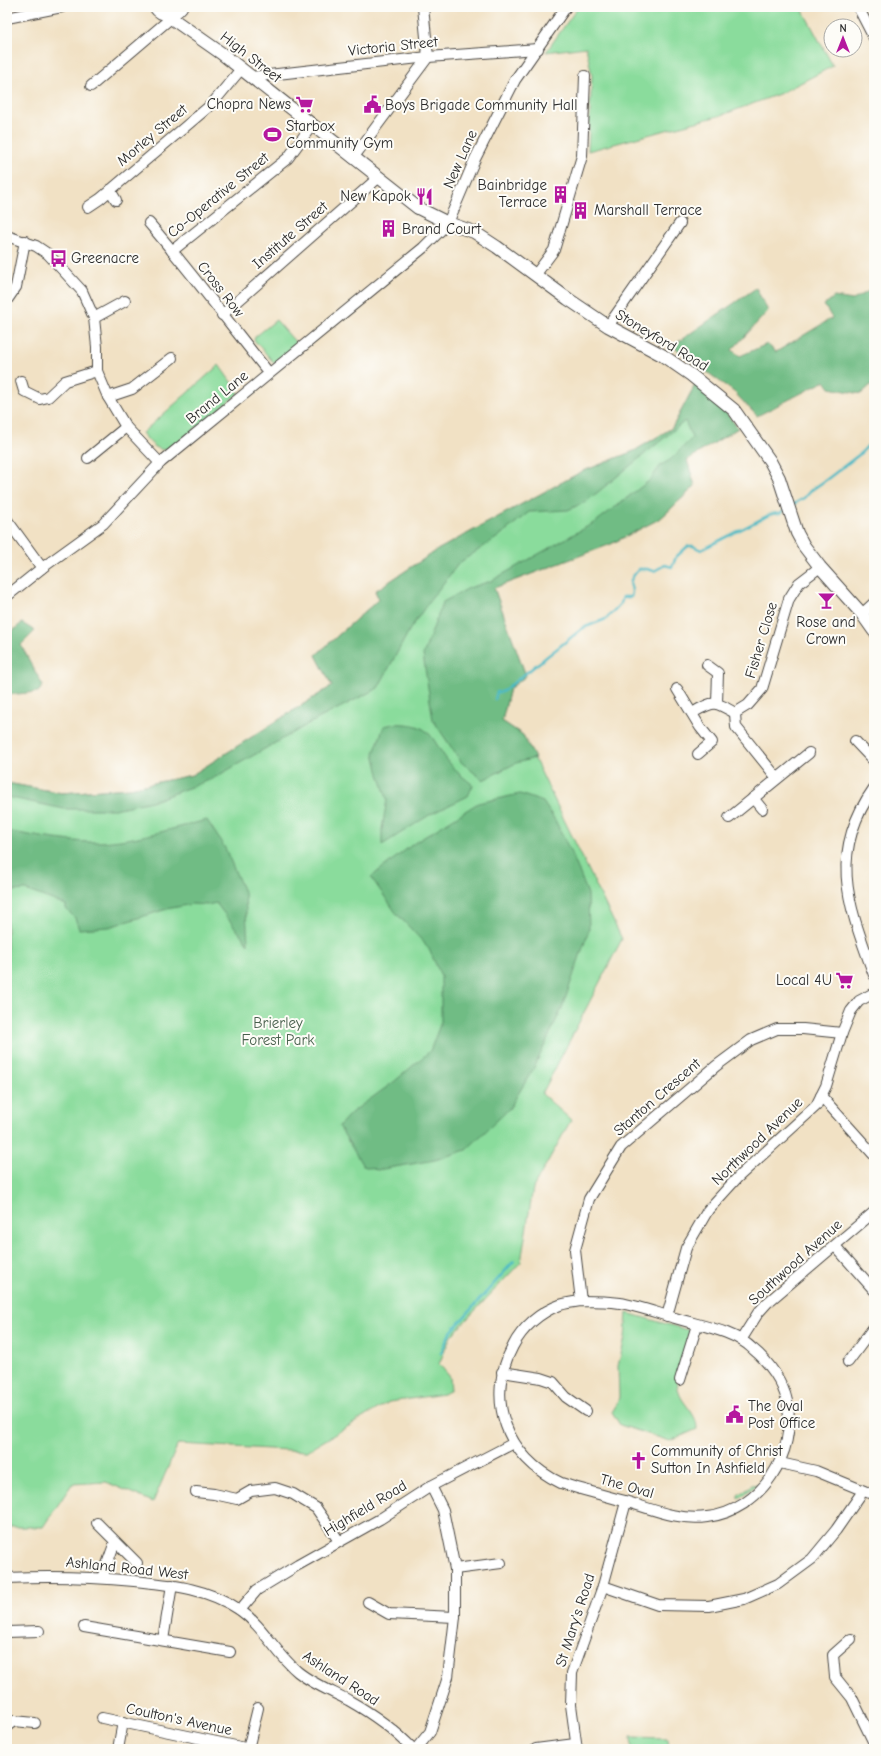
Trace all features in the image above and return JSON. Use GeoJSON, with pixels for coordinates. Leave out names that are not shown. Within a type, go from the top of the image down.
{"type":"FeatureCollection","features":[{"type":"Feature","properties":{"kind":"main road"},"geometry":{"type":"LineString","coordinates":[[171,16],[181,7]]}},
{"type":"Feature","properties":{"kind":"main road","name":"High Street"},"geometry":{"type":"LineString","coordinates":[[154,8],[171,16],[241,69],[418,208],[448,223]]}},
{"type":"Feature","properties":{"kind":"main road","name":"Stoneyford Road"},"geometry":{"type":"LineString","coordinates":[[448,223],[474,232],[536,274],[568,299],[608,326],[644,345],[679,367],[708,388],[734,410],[770,460],[779,478],[790,514],[804,546],[820,567],[862,614],[874,631]]}},
{"type":"Feature","properties":{"kind":"street"},"geometry":{"type":"LineString","coordinates":[[7,18],[62,7]]}},
{"type":"Feature","properties":{"kind":"street"},"geometry":{"type":"LineString","coordinates":[[354,158],[428,57],[423,7]]}},
{"type":"Feature","properties":{"kind":"street","name":"New Lane"},"geometry":{"type":"LineString","coordinates":[[448,223],[475,159],[512,87],[566,7]]}},
{"type":"Feature","properties":{"kind":"street"},"geometry":{"type":"LineString","coordinates":[[858,7],[874,38]]}},
{"type":"Feature","properties":{"kind":"street"},"geometry":{"type":"LineString","coordinates":[[91,86],[171,16]]}},
{"type":"Feature","properties":{"kind":"street","name":"Victoria Street"},"geometry":{"type":"LineString","coordinates":[[251,77],[428,57],[538,49]]}},
{"type":"Feature","properties":{"kind":"street","name":"Morley Street"},"geometry":{"type":"LineString","coordinates":[[92,204],[212,104],[241,69]]}},
{"type":"Feature","properties":{"kind":"street"},"geometry":{"type":"LineString","coordinates":[[536,274],[554,250],[582,156],[585,76]]}},
{"type":"Feature","properties":{"kind":"street","name":"Co-Operative Street"},"geometry":{"type":"LineString","coordinates":[[172,251],[288,158],[312,125]]}},
{"type":"Feature","properties":{"kind":"street","name":"Institute Street"},"geometry":{"type":"LineString","coordinates":[[222,315],[378,178]]}},
{"type":"Feature","properties":{"kind":"street"},"geometry":{"type":"LineString","coordinates":[[110,190],[116,200]]}},
{"type":"Feature","properties":{"kind":"street","name":"Cross Row"},"geometry":{"type":"LineString","coordinates":[[149,223],[269,373]]}},
{"type":"Feature","properties":{"kind":"street","name":"Brand Lane"},"geometry":{"type":"LineString","coordinates":[[7,596],[42,568],[103,524],[160,463],[423,248],[448,223]]}},
{"type":"Feature","properties":{"kind":"street"},"geometry":{"type":"LineString","coordinates":[[608,326],[680,223]]}},
{"type":"Feature","properties":{"kind":"street"},"geometry":{"type":"LineString","coordinates":[[7,236],[36,246],[56,261],[82,291],[94,318],[97,347],[97,371],[108,397],[126,427],[160,463]]}},
{"type":"Feature","properties":{"kind":"street"},"geometry":{"type":"LineString","coordinates":[[7,300],[16,287],[25,241]]}},
{"type":"Feature","properties":{"kind":"street"},"geometry":{"type":"LineString","coordinates":[[94,318],[125,301]]}},
{"type":"Feature","properties":{"kind":"street"},"geometry":{"type":"LineString","coordinates":[[108,397],[132,389],[172,358]]}},
{"type":"Feature","properties":{"kind":"street"},"geometry":{"type":"LineString","coordinates":[[21,381],[24,391],[40,399],[48,397],[65,382],[97,371]]}},
{"type":"Feature","properties":{"kind":"street"},"geometry":{"type":"LineString","coordinates":[[88,458],[126,427]]}},
{"type":"Feature","properties":{"kind":"street"},"geometry":{"type":"LineString","coordinates":[[7,520],[42,568]]}},
{"type":"Feature","properties":{"kind":"street","name":"Fisher Close"},"geometry":{"type":"LineString","coordinates":[[735,713],[748,705],[762,689],[789,599],[799,583],[820,567]]}},
{"type":"Feature","properties":{"kind":"street"},"geometry":{"type":"LineString","coordinates":[[862,614],[874,603]]}},
{"type":"Feature","properties":{"kind":"street"},"geometry":{"type":"LineString","coordinates":[[707,665],[718,673],[717,704]]}},
{"type":"Feature","properties":{"kind":"street"},"geometry":{"type":"LineString","coordinates":[[677,689],[700,727],[712,742],[698,754]]}},
{"type":"Feature","properties":{"kind":"street"},"geometry":{"type":"LineString","coordinates":[[692,713],[710,703],[717,704],[735,713],[736,727],[777,778]]}},
{"type":"Feature","properties":{"kind":"street"},"geometry":{"type":"LineString","coordinates":[[855,741],[874,762]]}},
{"type":"Feature","properties":{"kind":"street"},"geometry":{"type":"LineString","coordinates":[[729,818],[809,753]]}},
{"type":"Feature","properties":{"kind":"street"},"geometry":{"type":"LineString","coordinates":[[874,788],[860,811],[851,835],[847,857],[846,880],[853,914],[874,975]]}},
{"type":"Feature","properties":{"kind":"street"},"geometry":{"type":"LineString","coordinates":[[753,798],[762,809]]}},
{"type":"Feature","properties":{"kind":"street","name":"Northwood Avenue"},"geometry":{"type":"LineString","coordinates":[[666,1316],[686,1248],[708,1210],[738,1177],[816,1106],[826,1086],[842,1033],[851,1011],[859,1001],[874,993]]}},
{"type":"Feature","properties":{"kind":"street","name":"Stanton Crescent"},"geometry":{"type":"LineString","coordinates":[[581,1301],[575,1250],[589,1199],[621,1146],[716,1066],[751,1040],[777,1029],[803,1029],[842,1033]]}},
{"type":"Feature","properties":{"kind":"street"},"geometry":{"type":"LineString","coordinates":[[820,1096],[874,1155]]}},
{"type":"Feature","properties":{"kind":"street","name":"Southwood Avenue"},"geometry":{"type":"LineString","coordinates":[[741,1340],[758,1312],[767,1303],[874,1212]]}},
{"type":"Feature","properties":{"kind":"street"},"geometry":{"type":"LineString","coordinates":[[835,1246],[874,1290]]}},
{"type":"Feature","properties":{"kind":"street","name":"The Oval"},"geometry":{"type":"LineString","coordinates":[[581,1301],[620,1303],[666,1316],[722,1332],[741,1340],[754,1349],[770,1366],[780,1383],[786,1399],[789,1424],[787,1437],[780,1463],[767,1483],[752,1498],[735,1508],[709,1517],[680,1517],[575,1487],[546,1476],[534,1467],[514,1443],[502,1413],[500,1392],[502,1372],[515,1342],[535,1318],[560,1305],[581,1301]]}},
{"type":"Feature","properties":{"kind":"street"},"geometry":{"type":"LineString","coordinates":[[680,1380],[697,1325]]}},
{"type":"Feature","properties":{"kind":"street"},"geometry":{"type":"LineString","coordinates":[[848,1362],[874,1328]]}},
{"type":"Feature","properties":{"kind":"street"},"geometry":{"type":"LineString","coordinates":[[502,1372],[541,1378],[553,1382],[566,1397],[586,1411]]}},
{"type":"Feature","properties":{"kind":"street","name":"Highfield Road"},"geometry":{"type":"LineString","coordinates":[[240,1610],[258,1590],[339,1541],[380,1519],[431,1486],[514,1443]]}},
{"type":"Feature","properties":{"kind":"street"},"geometry":{"type":"LineString","coordinates":[[780,1463],[816,1471],[874,1495]]}},
{"type":"Feature","properties":{"kind":"street"},"geometry":{"type":"LineString","coordinates":[[416,1749],[430,1732],[448,1677],[455,1617],[455,1569],[443,1510],[431,1486]]}},
{"type":"Feature","properties":{"kind":"street"},"geometry":{"type":"LineString","coordinates":[[196,1492],[237,1499],[251,1490],[275,1488],[287,1492],[316,1508],[339,1541]]}},
{"type":"Feature","properties":{"kind":"street"},"geometry":{"type":"LineString","coordinates":[[603,1586],[658,1605],[710,1606],[744,1599],[778,1584],[812,1559],[836,1530],[863,1490]]}},
{"type":"Feature","properties":{"kind":"street","name":"St Mary's Road"},"geometry":{"type":"LineString","coordinates":[[576,1746],[571,1705],[572,1673],[603,1586],[626,1502]]}},
{"type":"Feature","properties":{"kind":"street"},"geometry":{"type":"LineString","coordinates":[[97,1523],[137,1563]]}},
{"type":"Feature","properties":{"kind":"street"},"geometry":{"type":"LineString","coordinates":[[102,1578],[116,1542]]}},
{"type":"Feature","properties":{"kind":"street"},"geometry":{"type":"LineString","coordinates":[[455,1569],[501,1563]]}},
{"type":"Feature","properties":{"kind":"street","name":"Ashland Road West"},"geometry":{"type":"LineString","coordinates":[[7,1578],[64,1576],[172,1585],[198,1590],[220,1598],[240,1610]]}},
{"type":"Feature","properties":{"kind":"street"},"geometry":{"type":"LineString","coordinates":[[163,1640],[172,1585]]}},
{"type":"Feature","properties":{"kind":"street"},"geometry":{"type":"LineString","coordinates":[[368,1602],[389,1614],[455,1617]]}},
{"type":"Feature","properties":{"kind":"street","name":"Ashland Road"},"geometry":{"type":"LineString","coordinates":[[240,1610],[254,1621],[297,1672],[350,1701],[399,1734],[413,1749]]}},
{"type":"Feature","properties":{"kind":"street"},"geometry":{"type":"LineString","coordinates":[[84,1627],[230,1652]]}},
{"type":"Feature","properties":{"kind":"street"},"geometry":{"type":"LineString","coordinates":[[7,1632],[39,1631]]}},
{"type":"Feature","properties":{"kind":"street"},"geometry":{"type":"LineString","coordinates":[[850,1639],[833,1655],[835,1677],[852,1698],[874,1742]]}},
{"type":"Feature","properties":{"kind":"street"},"geometry":{"type":"LineString","coordinates":[[249,1749],[258,1708]]}},
{"type":"Feature","properties":{"kind":"street","name":"Coulton's Avenue"},"geometry":{"type":"LineString","coordinates":[[102,1718],[123,1722],[206,1745],[249,1749]]}},
{"type":"Feature","properties":{"kind":"street"},"geometry":{"type":"LineString","coordinates":[[7,1726],[14,1720],[35,1723]]}},
{"type":"Feature","properties":{"kind":"street"},"geometry":{"type":"LineString","coordinates":[[118,1749],[123,1722]]}},
{"type":"Feature","properties":{"kind":"street"},"geometry":{"type":"LineString","coordinates":[[536,1749],[576,1746]]}},
{"type":"Feature","properties":{"kind":"green space"},"geometry":{"type":"Polygon","coordinates":[[[578,7],[801,7],[823,48],[823,58],[829,58],[833,66],[779,94],[722,115],[588,151],[592,76],[586,47],[546,52],[578,7]]]}},
{"type":"Feature","properties":{"kind":"green space"},"geometry":{"type":"Polygon","coordinates":[[[756,288],[768,311],[732,350],[740,356],[767,344],[776,352],[832,318],[824,305],[834,297],[853,300],[874,288],[874,382],[861,394],[830,388],[825,381],[757,416],[734,392],[672,346],[756,288]]]}},
{"type":"Feature","properties":{"kind":"green space"},"geometry":{"type":"Polygon","coordinates":[[[276,320],[298,345],[275,364],[254,340],[255,337],[276,320]]]}},
{"type":"Feature","properties":{"kind":"green space"},"geometry":{"type":"Polygon","coordinates":[[[219,365],[239,393],[169,450],[160,449],[150,443],[142,433],[219,365]]]}},
{"type":"Feature","properties":{"kind":"green space","name":"Brierley Forest Park"},"geometry":{"type":"Polygon","coordinates":[[[696,383],[738,428],[687,460],[695,486],[661,518],[611,544],[494,588],[526,676],[510,688],[502,721],[523,735],[622,939],[542,1094],[571,1120],[533,1188],[521,1262],[451,1336],[439,1364],[450,1377],[451,1390],[444,1394],[389,1402],[307,1451],[178,1444],[153,1502],[106,1482],[72,1484],[43,1527],[7,1527],[7,783],[62,793],[130,788],[192,775],[332,686],[316,655],[379,599],[375,591],[439,549],[581,472],[634,451],[672,428],[696,383]]]}},
{"type":"Feature","properties":{"kind":"green space"},"geometry":{"type":"Polygon","coordinates":[[[696,383],[721,406],[738,428],[687,460],[695,486],[661,518],[611,544],[494,588],[526,676],[510,688],[502,721],[523,735],[535,758],[516,763],[483,780],[461,762],[433,720],[423,655],[443,602],[469,588],[491,581],[597,521],[650,480],[661,465],[670,460],[692,438],[685,421],[587,501],[568,510],[529,512],[498,537],[459,563],[410,629],[378,688],[312,722],[212,779],[156,800],[115,809],[64,809],[7,797],[7,783],[62,793],[130,788],[192,775],[332,686],[316,655],[379,599],[375,591],[439,549],[581,472],[634,451],[672,428],[696,383]]]}},
{"type":"Feature","properties":{"kind":"green space"},"geometry":{"type":"Polygon","coordinates":[[[22,623],[35,631],[21,645],[43,686],[38,692],[7,695],[7,635],[22,623]]]}},
{"type":"Feature","properties":{"kind":"green space"},"geometry":{"type":"Polygon","coordinates":[[[407,724],[417,726],[425,730],[435,741],[454,769],[473,785],[468,796],[431,814],[382,845],[382,829],[387,799],[374,753],[384,726],[407,724]]]}},
{"type":"Feature","properties":{"kind":"green space"},"geometry":{"type":"Polygon","coordinates":[[[520,794],[543,802],[555,820],[574,859],[588,894],[589,930],[562,1008],[535,1066],[509,1109],[466,1150],[435,1160],[377,1170],[363,1166],[339,1126],[351,1113],[395,1081],[430,1051],[441,1022],[441,976],[428,947],[396,913],[371,877],[413,844],[478,803],[520,794]]]}},
{"type":"Feature","properties":{"kind":"green space"},"geometry":{"type":"Polygon","coordinates":[[[207,820],[225,848],[245,894],[248,944],[216,903],[207,905],[192,904],[167,909],[109,927],[79,929],[75,918],[66,909],[66,905],[25,890],[7,890],[7,831],[69,841],[104,842],[149,835],[207,820]]]}},
{"type":"Feature","properties":{"kind":"green space"},"geometry":{"type":"Polygon","coordinates":[[[627,1313],[688,1330],[690,1332],[680,1366],[677,1383],[682,1399],[696,1420],[697,1429],[670,1441],[620,1425],[612,1412],[619,1397],[618,1366],[625,1338],[627,1313]]]}},
{"type":"Feature","properties":{"kind":"green space"},"geometry":{"type":"Polygon","coordinates":[[[758,1484],[738,1499],[738,1495],[752,1485],[758,1484]]]}},
{"type":"Feature","properties":{"kind":"green space"},"geometry":{"type":"Polygon","coordinates":[[[631,1737],[667,1738],[668,1749],[632,1749],[631,1737]]]}},
{"type":"Feature","properties":{"kind":"waterway"},"geometry":{"type":"LineString","coordinates":[[792,505],[804,498],[810,491],[860,454],[874,439]]}},
{"type":"Feature","properties":{"kind":"waterway"},"geometry":{"type":"LineString","coordinates":[[495,699],[497,692],[502,692],[583,628],[606,619],[621,603],[623,597],[631,597],[631,579],[639,569],[654,571],[665,565],[672,567],[676,557],[688,546],[693,546],[701,550],[771,514],[780,513],[786,509]]}},
{"type":"Feature","properties":{"kind":"waterway"},"geometry":{"type":"LineString","coordinates":[[441,1353],[450,1333],[514,1261]]}},
{"type":"Feature","properties":{"kind":"place","name":"Chopra News"},"geometry":{"type":"Point","coordinates":[304,104]}},
{"type":"Feature","properties":{"kind":"place","name":"Boys Brigade Community Hall"},"geometry":{"type":"Point","coordinates":[372,105]}},
{"type":"Feature","properties":{"kind":"place","name":"Starbox Community Gym"},"geometry":{"type":"Point","coordinates":[273,135]}},
{"type":"Feature","properties":{"kind":"place","name":"Bainbridge Terrace"},"geometry":{"type":"Point","coordinates":[560,194]}},
{"type":"Feature","properties":{"kind":"place","name":"New Kapok"},"geometry":{"type":"Point","coordinates":[424,196]}},
{"type":"Feature","properties":{"kind":"place","name":"Marshall Terrace"},"geometry":{"type":"Point","coordinates":[581,210]}},
{"type":"Feature","properties":{"kind":"place","name":"Brand Court"},"geometry":{"type":"Point","coordinates":[389,229]}},
{"type":"Feature","properties":{"kind":"place","name":"Greenacre"},"geometry":{"type":"Point","coordinates":[58,258]}},
{"type":"Feature","properties":{"kind":"place","name":"Rose and Crown"},"geometry":{"type":"Point","coordinates":[826,601]}},
{"type":"Feature","properties":{"kind":"place","name":"Local 4U"},"geometry":{"type":"Point","coordinates":[845,980]}},
{"type":"Feature","properties":{"kind":"place","name":"The Oval Post Office"},"geometry":{"type":"Point","coordinates":[735,1415]}},
{"type":"Feature","properties":{"kind":"place","name":"Community of Christ Sutton In Ashfield"},"geometry":{"type":"Point","coordinates":[638,1460]}}]}
